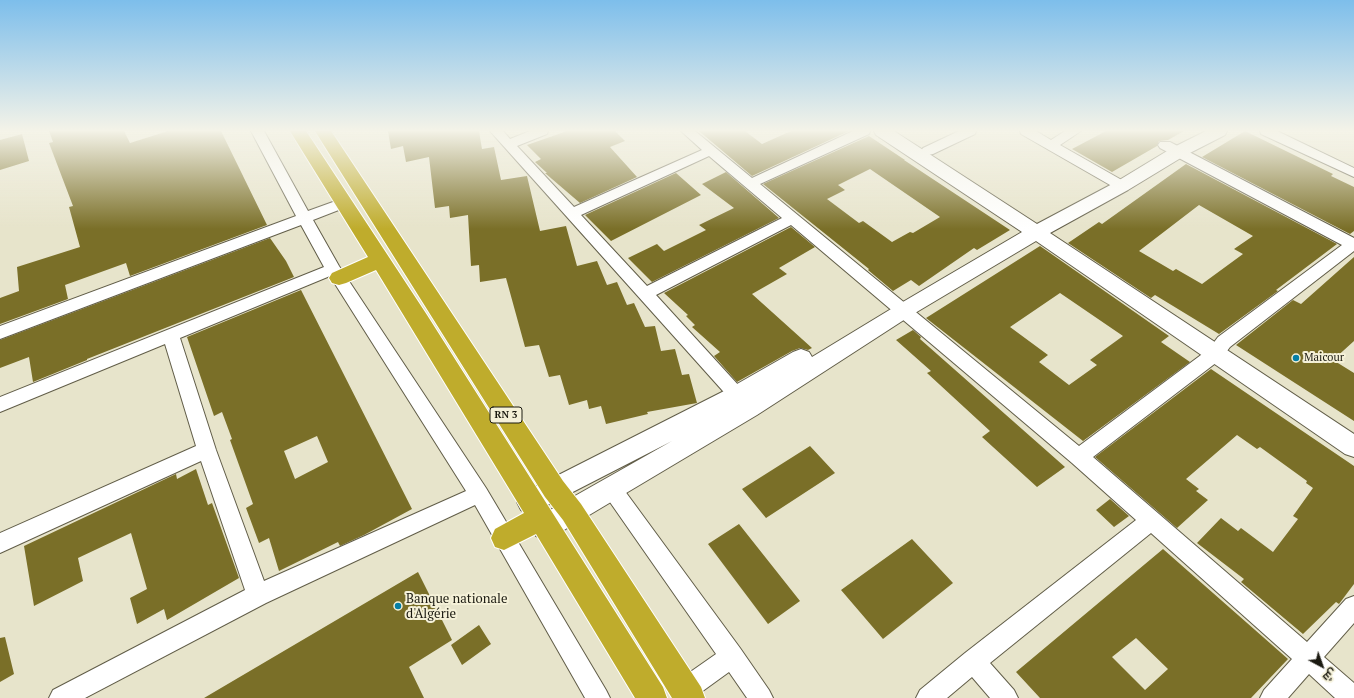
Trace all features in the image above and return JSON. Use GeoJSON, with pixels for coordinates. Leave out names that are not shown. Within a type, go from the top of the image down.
{"type":"FeatureCollection","features":[{"type":"Feature","properties":{"kind":"highway","name":"RN 3"},"geometry":{"type":"LineString","coordinates":[[320,164],[652,698]]}},
{"type":"Feature","properties":{"kind":"highway","name":"RN 3"},"geometry":{"type":"LineString","coordinates":[[344,164],[554,489],[572,512],[687,694]]}},
{"type":"Feature","properties":{"kind":"highway"},"geometry":{"type":"LineString","coordinates":[[336,273],[380,260]]}},
{"type":"Feature","properties":{"kind":"highway"},"geometry":{"type":"LineString","coordinates":[[504,538],[538,516]]}},
{"type":"Feature","properties":{"kind":"street"},"geometry":{"type":"LineString","coordinates":[[275,164],[336,273],[479,494],[598,698]]}},
{"type":"Feature","properties":{"kind":"street"},"geometry":{"type":"LineString","coordinates":[[527,164],[743,402]]}},
{"type":"Feature","properties":{"kind":"street"},"geometry":{"type":"LineString","coordinates":[[572,214],[682,164]]}},
{"type":"Feature","properties":{"kind":"street"},"geometry":{"type":"LineString","coordinates":[[725,164],[1079,457],[1353,698]]}},
{"type":"Feature","properties":{"kind":"street"},"geometry":{"type":"LineString","coordinates":[[749,184],[793,164]]}},
{"type":"Feature","properties":{"kind":"street"},"geometry":{"type":"LineString","coordinates":[[935,164],[1036,226]]}},
{"type":"Feature","properties":{"kind":"street"},"geometry":{"type":"LineString","coordinates":[[947,164],[1036,226],[1220,348],[1354,429]]}},
{"type":"Feature","properties":{"kind":"street"},"geometry":{"type":"LineString","coordinates":[[1083,164],[1116,182]]}},
{"type":"Feature","properties":{"kind":"street"},"geometry":{"type":"LineString","coordinates":[[538,516],[572,512],[612,489],[743,402],[1036,226],[1116,182],[1146,164]]}},
{"type":"Feature","properties":{"kind":"street"},"geometry":{"type":"LineString","coordinates":[[1079,457],[1354,244],[1201,164]]}},
{"type":"Feature","properties":{"kind":"street"},"geometry":{"type":"LineString","coordinates":[[1334,164],[1354,173]]}},
{"type":"Feature","properties":{"kind":"street"},"geometry":{"type":"LineString","coordinates":[[0,333],[344,203]]}},
{"type":"Feature","properties":{"kind":"street"},"geometry":{"type":"LineString","coordinates":[[645,294],[791,219]]}},
{"type":"Feature","properties":{"kind":"street"},"geometry":{"type":"LineString","coordinates":[[0,405],[171,336],[336,273]]}},
{"type":"Feature","properties":{"kind":"street"},"geometry":{"type":"LineString","coordinates":[[171,336],[207,450],[258,595]]}},
{"type":"Feature","properties":{"kind":"street"},"geometry":{"type":"LineString","coordinates":[[1220,348],[1354,447]]}},
{"type":"Feature","properties":{"kind":"street"},"geometry":{"type":"LineString","coordinates":[[538,516],[554,489],[743,402]]}},
{"type":"Feature","properties":{"kind":"street"},"geometry":{"type":"LineString","coordinates":[[0,543],[207,450]]}},
{"type":"Feature","properties":{"kind":"street"},"geometry":{"type":"LineString","coordinates":[[612,489],[761,698]]}},
{"type":"Feature","properties":{"kind":"street"},"geometry":{"type":"LineString","coordinates":[[62,698],[258,595],[479,494]]}},
{"type":"Feature","properties":{"kind":"street"},"geometry":{"type":"LineString","coordinates":[[928,698],[1152,520]]}},
{"type":"Feature","properties":{"kind":"street"},"geometry":{"type":"LineString","coordinates":[[1272,698],[1308,660],[1354,607]]}},
{"type":"Feature","properties":{"kind":"street"},"geometry":{"type":"LineString","coordinates":[[687,694],[732,656]]}},
{"type":"Feature","properties":{"kind":"street"},"geometry":{"type":"LineString","coordinates":[[973,661],[1006,698]]}},
{"type":"Feature","properties":{"kind":"building"},"geometry":{"type":"Polygon","coordinates":[[[0,164],[21,164],[0,170],[0,164]]]}},
{"type":"Feature","properties":{"kind":"building"},"geometry":{"type":"Polygon","coordinates":[[[57,164],[237,164],[267,225],[130,276],[126,263],[65,285],[68,299],[0,324],[0,298],[19,291],[17,267],[80,247],[69,207],[73,206],[57,164]]]}},
{"type":"Feature","properties":{"kind":"building"},"geometry":{"type":"Polygon","coordinates":[[[430,164],[498,164],[501,180],[527,176],[540,231],[566,226],[577,266],[597,261],[607,285],[617,282],[627,305],[634,303],[645,327],[655,326],[661,351],[675,349],[682,375],[689,374],[697,403],[647,412],[648,414],[606,424],[601,406],[589,409],[587,400],[569,405],[560,375],[549,377],[539,345],[525,347],[506,278],[480,282],[479,265],[471,266],[468,215],[450,218],[449,206],[435,208],[430,164]]]}},
{"type":"Feature","properties":{"kind":"building"},"geometry":{"type":"Polygon","coordinates":[[[537,164],[625,164],[637,177],[580,203],[545,173],[547,173],[537,164]]]}},
{"type":"Feature","properties":{"kind":"building"},"geometry":{"type":"Polygon","coordinates":[[[737,164],[779,164],[752,176],[737,164]]]}},
{"type":"Feature","properties":{"kind":"building"},"geometry":{"type":"Polygon","coordinates":[[[808,164],[909,164],[1010,230],[977,250],[974,248],[919,286],[911,280],[893,291],[868,270],[869,269],[763,184],[808,164]],[[870,169],[838,185],[845,190],[827,199],[859,223],[863,221],[892,242],[910,232],[913,233],[940,217],[870,169]]]}},
{"type":"Feature","properties":{"kind":"building"},"geometry":{"type":"Polygon","coordinates":[[[1097,164],[1127,164],[1112,172],[1097,164]]]}},
{"type":"Feature","properties":{"kind":"building"},"geometry":{"type":"Polygon","coordinates":[[[1186,164],[1337,244],[1276,290],[1278,291],[1219,334],[1155,295],[1151,298],[1068,243],[1099,222],[1102,224],[1186,164]],[[1199,205],[1139,251],[1173,271],[1176,269],[1202,284],[1243,254],[1234,249],[1253,236],[1199,205]]]}},
{"type":"Feature","properties":{"kind":"building"},"geometry":{"type":"Polygon","coordinates":[[[1215,164],[1312,164],[1333,174],[1331,176],[1354,187],[1354,231],[1350,234],[1215,164]]]}},
{"type":"Feature","properties":{"kind":"building"},"geometry":{"type":"Polygon","coordinates":[[[726,172],[779,218],[652,282],[628,258],[657,244],[664,251],[706,230],[699,225],[734,208],[702,184],[726,172]]]}},
{"type":"Feature","properties":{"kind":"building"},"geometry":{"type":"Polygon","coordinates":[[[676,173],[701,195],[611,241],[585,215],[676,173]]]}},
{"type":"Feature","properties":{"kind":"building"},"geometry":{"type":"Polygon","coordinates":[[[791,227],[815,247],[779,268],[787,274],[752,294],[812,348],[808,350],[800,348],[792,351],[737,382],[714,356],[720,352],[692,327],[695,325],[686,316],[688,315],[664,293],[791,227]]]}},
{"type":"Feature","properties":{"kind":"building"},"geometry":{"type":"Polygon","coordinates":[[[270,238],[286,261],[294,277],[33,382],[29,357],[0,368],[0,340],[270,238]]]}},
{"type":"Feature","properties":{"kind":"building"},"geometry":{"type":"Polygon","coordinates":[[[1040,246],[1169,336],[1161,342],[1190,362],[1083,441],[926,318],[1040,246]],[[1060,293],[1010,327],[1048,355],[1039,362],[1069,385],[1097,365],[1090,360],[1123,336],[1060,293]]]}},
{"type":"Feature","properties":{"kind":"building","name":"Maicour"},"geometry":{"type":"Polygon","coordinates":[[[1354,257],[1354,341],[1333,360],[1354,373],[1354,421],[1236,345],[1293,300],[1301,304],[1354,257]]]}},
{"type":"Feature","properties":{"kind":"building"},"geometry":{"type":"Polygon","coordinates":[[[301,290],[412,509],[364,535],[340,546],[338,542],[279,571],[269,538],[259,543],[246,508],[253,504],[230,440],[232,439],[222,412],[214,416],[187,337],[301,290]],[[317,436],[284,451],[295,479],[328,462],[317,436]]]}},
{"type":"Feature","properties":{"kind":"building"},"geometry":{"type":"Polygon","coordinates":[[[913,330],[921,337],[920,339],[1065,467],[1037,487],[982,437],[990,431],[927,373],[931,371],[896,340],[913,330]]]}},
{"type":"Feature","properties":{"kind":"building"},"geometry":{"type":"Polygon","coordinates":[[[1211,369],[1354,466],[1354,584],[1339,604],[1336,602],[1303,634],[1241,582],[1244,579],[1197,543],[1221,518],[1238,531],[1241,528],[1273,552],[1298,519],[1293,516],[1313,488],[1306,483],[1307,481],[1260,447],[1257,449],[1237,435],[1186,479],[1199,489],[1196,491],[1208,500],[1177,528],[1095,457],[1211,369]]]}},
{"type":"Feature","properties":{"kind":"building"},"geometry":{"type":"Polygon","coordinates":[[[810,446],[835,473],[766,518],[742,489],[810,446]]]}},
{"type":"Feature","properties":{"kind":"building"},"geometry":{"type":"Polygon","coordinates":[[[196,469],[208,505],[212,503],[239,578],[167,620],[164,609],[137,624],[130,598],[147,589],[131,533],[78,558],[83,581],[34,606],[24,546],[176,474],[177,479],[196,469]]]}},
{"type":"Feature","properties":{"kind":"building"},"geometry":{"type":"Polygon","coordinates":[[[1110,499],[1129,516],[1114,527],[1096,510],[1110,499]]]}},
{"type":"Feature","properties":{"kind":"building"},"geometry":{"type":"Polygon","coordinates":[[[739,524],[800,601],[768,624],[708,544],[739,524]]]}},
{"type":"Feature","properties":{"kind":"building"},"geometry":{"type":"Polygon","coordinates":[[[912,539],[953,583],[883,639],[841,590],[912,539]]]}},
{"type":"Feature","properties":{"kind":"building"},"geometry":{"type":"Polygon","coordinates":[[[1163,549],[1288,659],[1251,698],[1040,698],[1016,672],[1163,549]],[[1136,638],[1112,657],[1145,690],[1168,669],[1136,638]]]}},
{"type":"Feature","properties":{"kind":"building","name":"Banque nationale d'Algérie"},"geometry":{"type":"Polygon","coordinates":[[[418,572],[452,640],[409,667],[424,698],[204,698],[418,572]]]}},
{"type":"Feature","properties":{"kind":"building"},"geometry":{"type":"Polygon","coordinates":[[[479,625],[491,644],[462,665],[451,645],[479,625]]]}},
{"type":"Feature","properties":{"kind":"building"},"geometry":{"type":"Polygon","coordinates":[[[5,637],[14,674],[0,682],[0,638],[5,637]]]}},
{"type":"Feature","properties":{"kind":"place","name":"Maicour"},"geometry":{"type":"Point","coordinates":[1296,358]}},
{"type":"Feature","properties":{"kind":"place","name":"Banque nationale d'Algérie"},"geometry":{"type":"Point","coordinates":[398,606]}}]}
